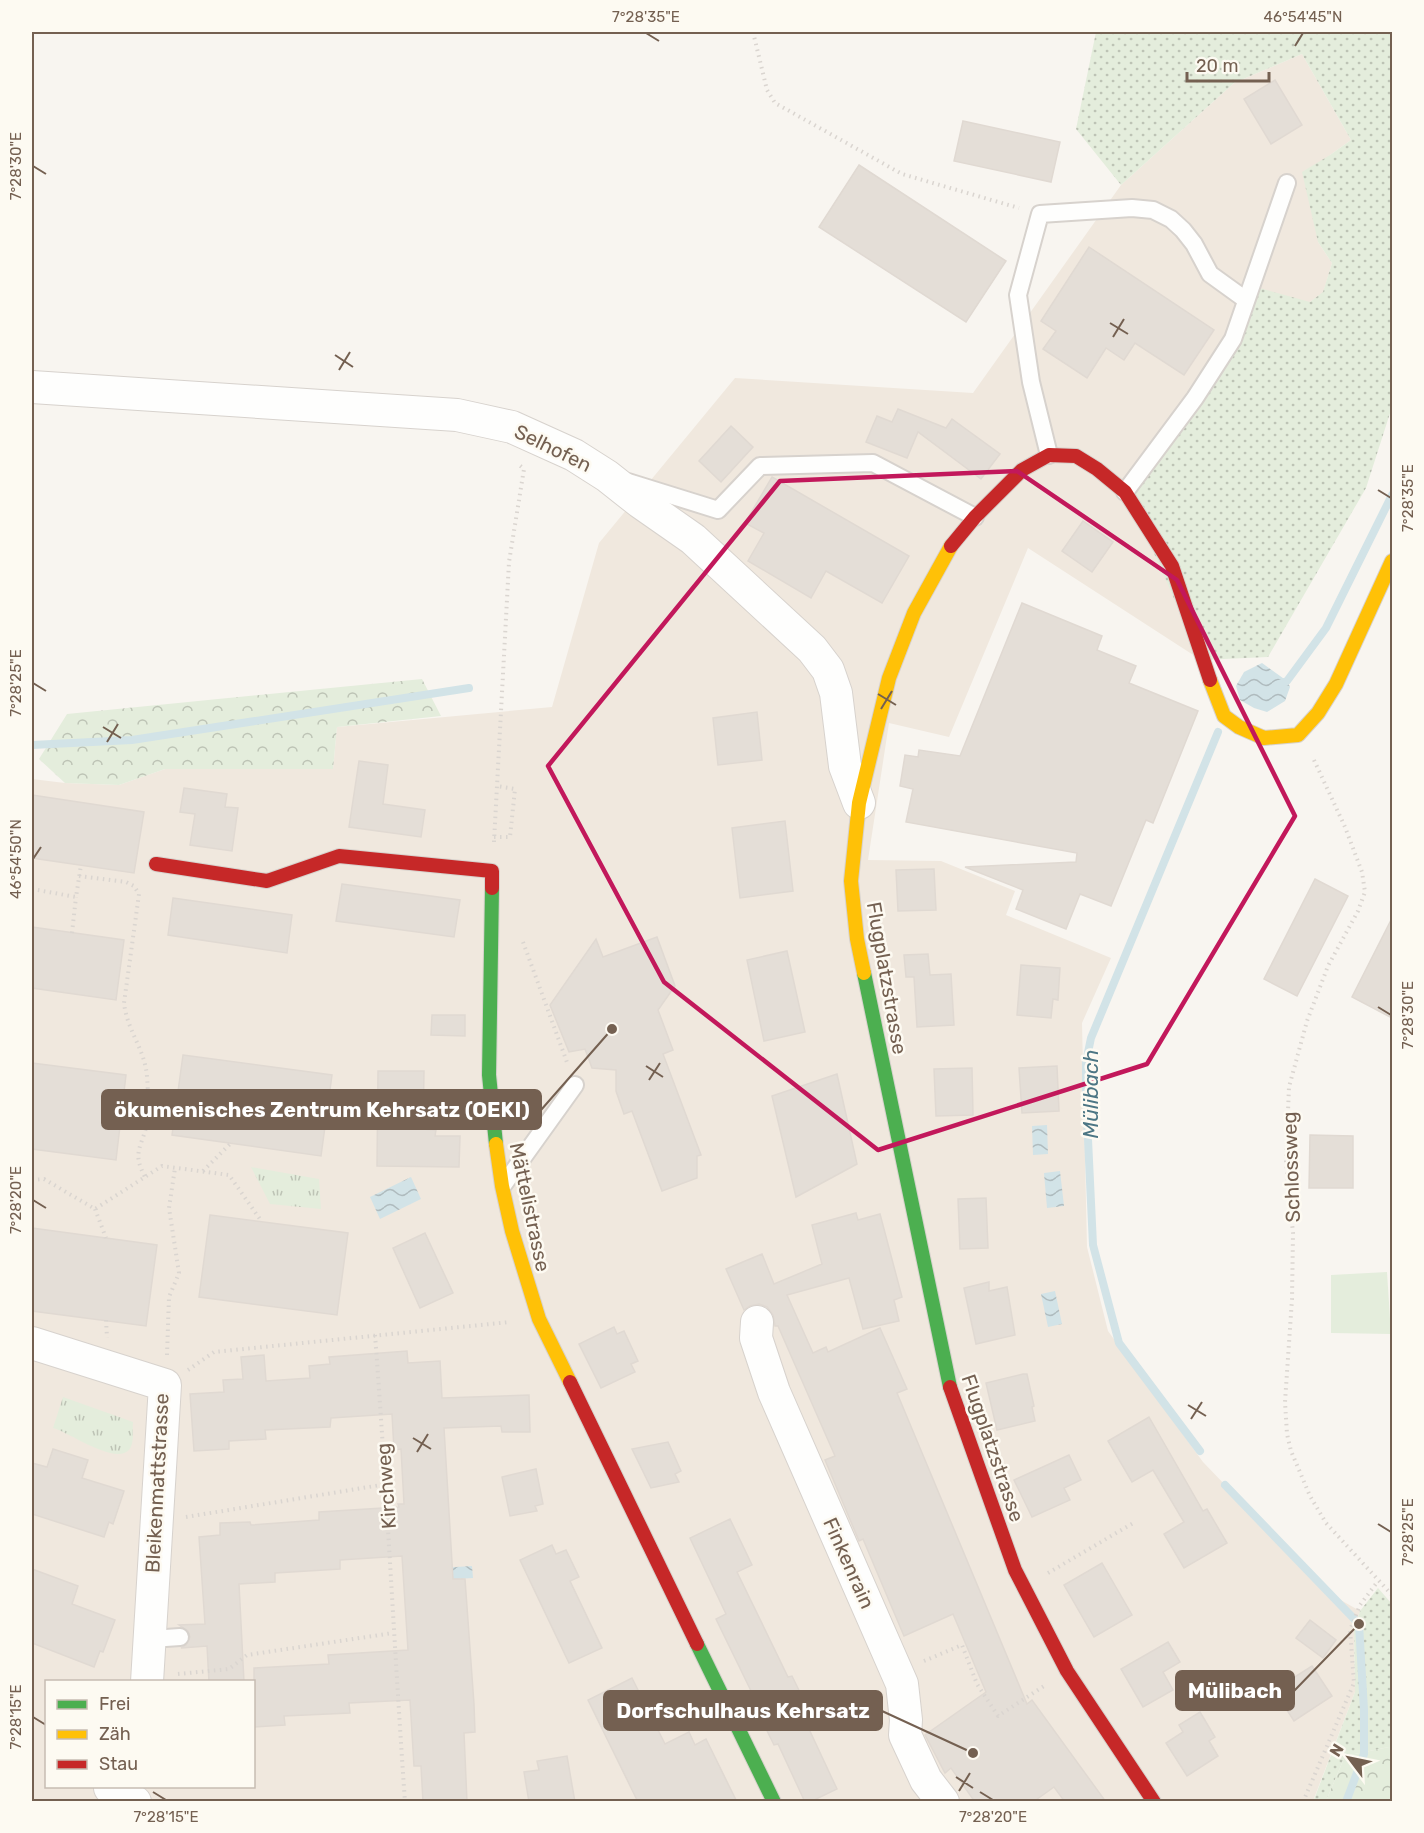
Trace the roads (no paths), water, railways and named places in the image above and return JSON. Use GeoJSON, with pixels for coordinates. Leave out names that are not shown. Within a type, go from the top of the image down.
{"type":"FeatureCollection","features":[{"type":"Feature","properties":{"kind":"street","name":"Selhofen"},"geometry":{"type":"LineString","coordinates":[[32,387],[458,415],[522,430],[574,455],[608,476],[640,502],[693,539],[812,649],[828,670],[836,693],[845,765],[859,803]]}},
{"type":"Feature","properties":{"kind":"street"},"geometry":{"type":"LineString","coordinates":[[1049,455],[1076,456],[1097,469],[1125,492],[1172,566],[1224,716],[1239,728],[1264,738],[1298,735],[1318,713],[1336,684],[1392,561]]}},
{"type":"Feature","properties":{"kind":"street","name":"Flugplatzstrasse"},"geometry":{"type":"LineString","coordinates":[[1049,455],[1022,470],[975,517],[952,545],[914,613],[889,678],[859,803],[851,881],[857,939],[948,1382],[1015,1570],[1067,1671],[1154,1802]]}},
{"type":"Feature","properties":{"kind":"street","name":"Mättelistrasse"},"geometry":{"type":"LineString","coordinates":[[156,864],[267,881],[339,856],[492,871],[489,1075],[502,1186],[520,1261],[539,1319],[774,1802]]}},
{"type":"Feature","properties":{"kind":"street","name":"Finkenrain"},"geometry":{"type":"LineString","coordinates":[[757,1322],[756,1338],[774,1392],[902,1684],[906,1720],[905,1735],[926,1780],[943,1802]]}},
{"type":"Feature","properties":{"kind":"street","name":"Bleikenmattstrasse"},"geometry":{"type":"LineString","coordinates":[[32,1343],[165,1385],[155,1522],[165,1638],[147,1679]]}},
{"type":"Feature","properties":{"kind":"lane"},"geometry":{"type":"LineString","coordinates":[[1125,492],[1195,398],[1233,339],[1287,183]]}},
{"type":"Feature","properties":{"kind":"lane"},"geometry":{"type":"LineString","coordinates":[[1049,455],[1031,382],[1018,295],[1040,214],[1132,208],[1153,210],[1171,219],[1183,230],[1194,244],[1210,274],[1246,300]]}},
{"type":"Feature","properties":{"kind":"lane"},"geometry":{"type":"LineString","coordinates":[[608,476],[718,510],[760,466],[873,463],[975,517]]}},
{"type":"Feature","properties":{"kind":"lane"},"geometry":{"type":"LineString","coordinates":[[502,1186],[575,1085]]}},
{"type":"Feature","properties":{"kind":"water"},"geometry":{"type":"Polygon","coordinates":[[[1262,663],[1287,681],[1290,687],[1285,701],[1267,712],[1240,700],[1236,686],[1244,672],[1262,663]]]}},
{"type":"Feature","properties":{"kind":"water"},"geometry":{"type":"Polygon","coordinates":[[[1047,1125],[1048,1154],[1033,1155],[1032,1126],[1047,1125]]]}},
{"type":"Feature","properties":{"kind":"water"},"geometry":{"type":"Polygon","coordinates":[[[1060,1171],[1064,1206],[1047,1208],[1044,1173],[1060,1171]]]}},
{"type":"Feature","properties":{"kind":"water"},"geometry":{"type":"Polygon","coordinates":[[[411,1177],[421,1199],[380,1219],[370,1197],[411,1177]]]}},
{"type":"Feature","properties":{"kind":"water"},"geometry":{"type":"Polygon","coordinates":[[[1055,1291],[1062,1324],[1048,1327],[1041,1294],[1055,1291]]]}},
{"type":"Feature","properties":{"kind":"water"},"geometry":{"type":"Polygon","coordinates":[[[472,1566],[473,1578],[441,1580],[440,1568],[472,1566]]]}},
{"type":"Feature","properties":{"kind":"waterway"},"geometry":{"type":"LineString","coordinates":[[1277,685],[1287,681],[1326,628],[1392,495]]}},
{"type":"Feature","properties":{"kind":"waterway"},"geometry":{"type":"LineString","coordinates":[[32,745],[132,740],[469,688]]}},
{"type":"Feature","properties":{"kind":"waterway","name":"Mülibach"},"geometry":{"type":"LineString","coordinates":[[1200,1451],[1119,1343],[1093,1245],[1086,1062],[1091,1038],[1218,732]]}},
{"type":"Feature","properties":{"kind":"waterway","name":"Mülibach"},"geometry":{"type":"LineString","coordinates":[[1225,1485],[1359,1624],[1364,1754],[1346,1802]]}},
{"type":"Feature","properties":{"kind":"place","name":"ökumenisches Zentrum Kehrsatz (OEKI)"},"geometry":{"type":"Point","coordinates":[612,1029]}},
{"type":"Feature","properties":{"kind":"place","name":"Mülibach"},"geometry":{"type":"Point","coordinates":[1359,1624]}},
{"type":"Feature","properties":{"kind":"place","name":"Dorfschulhaus Kehrsatz"},"geometry":{"type":"Point","coordinates":[973,1753]}}]}
